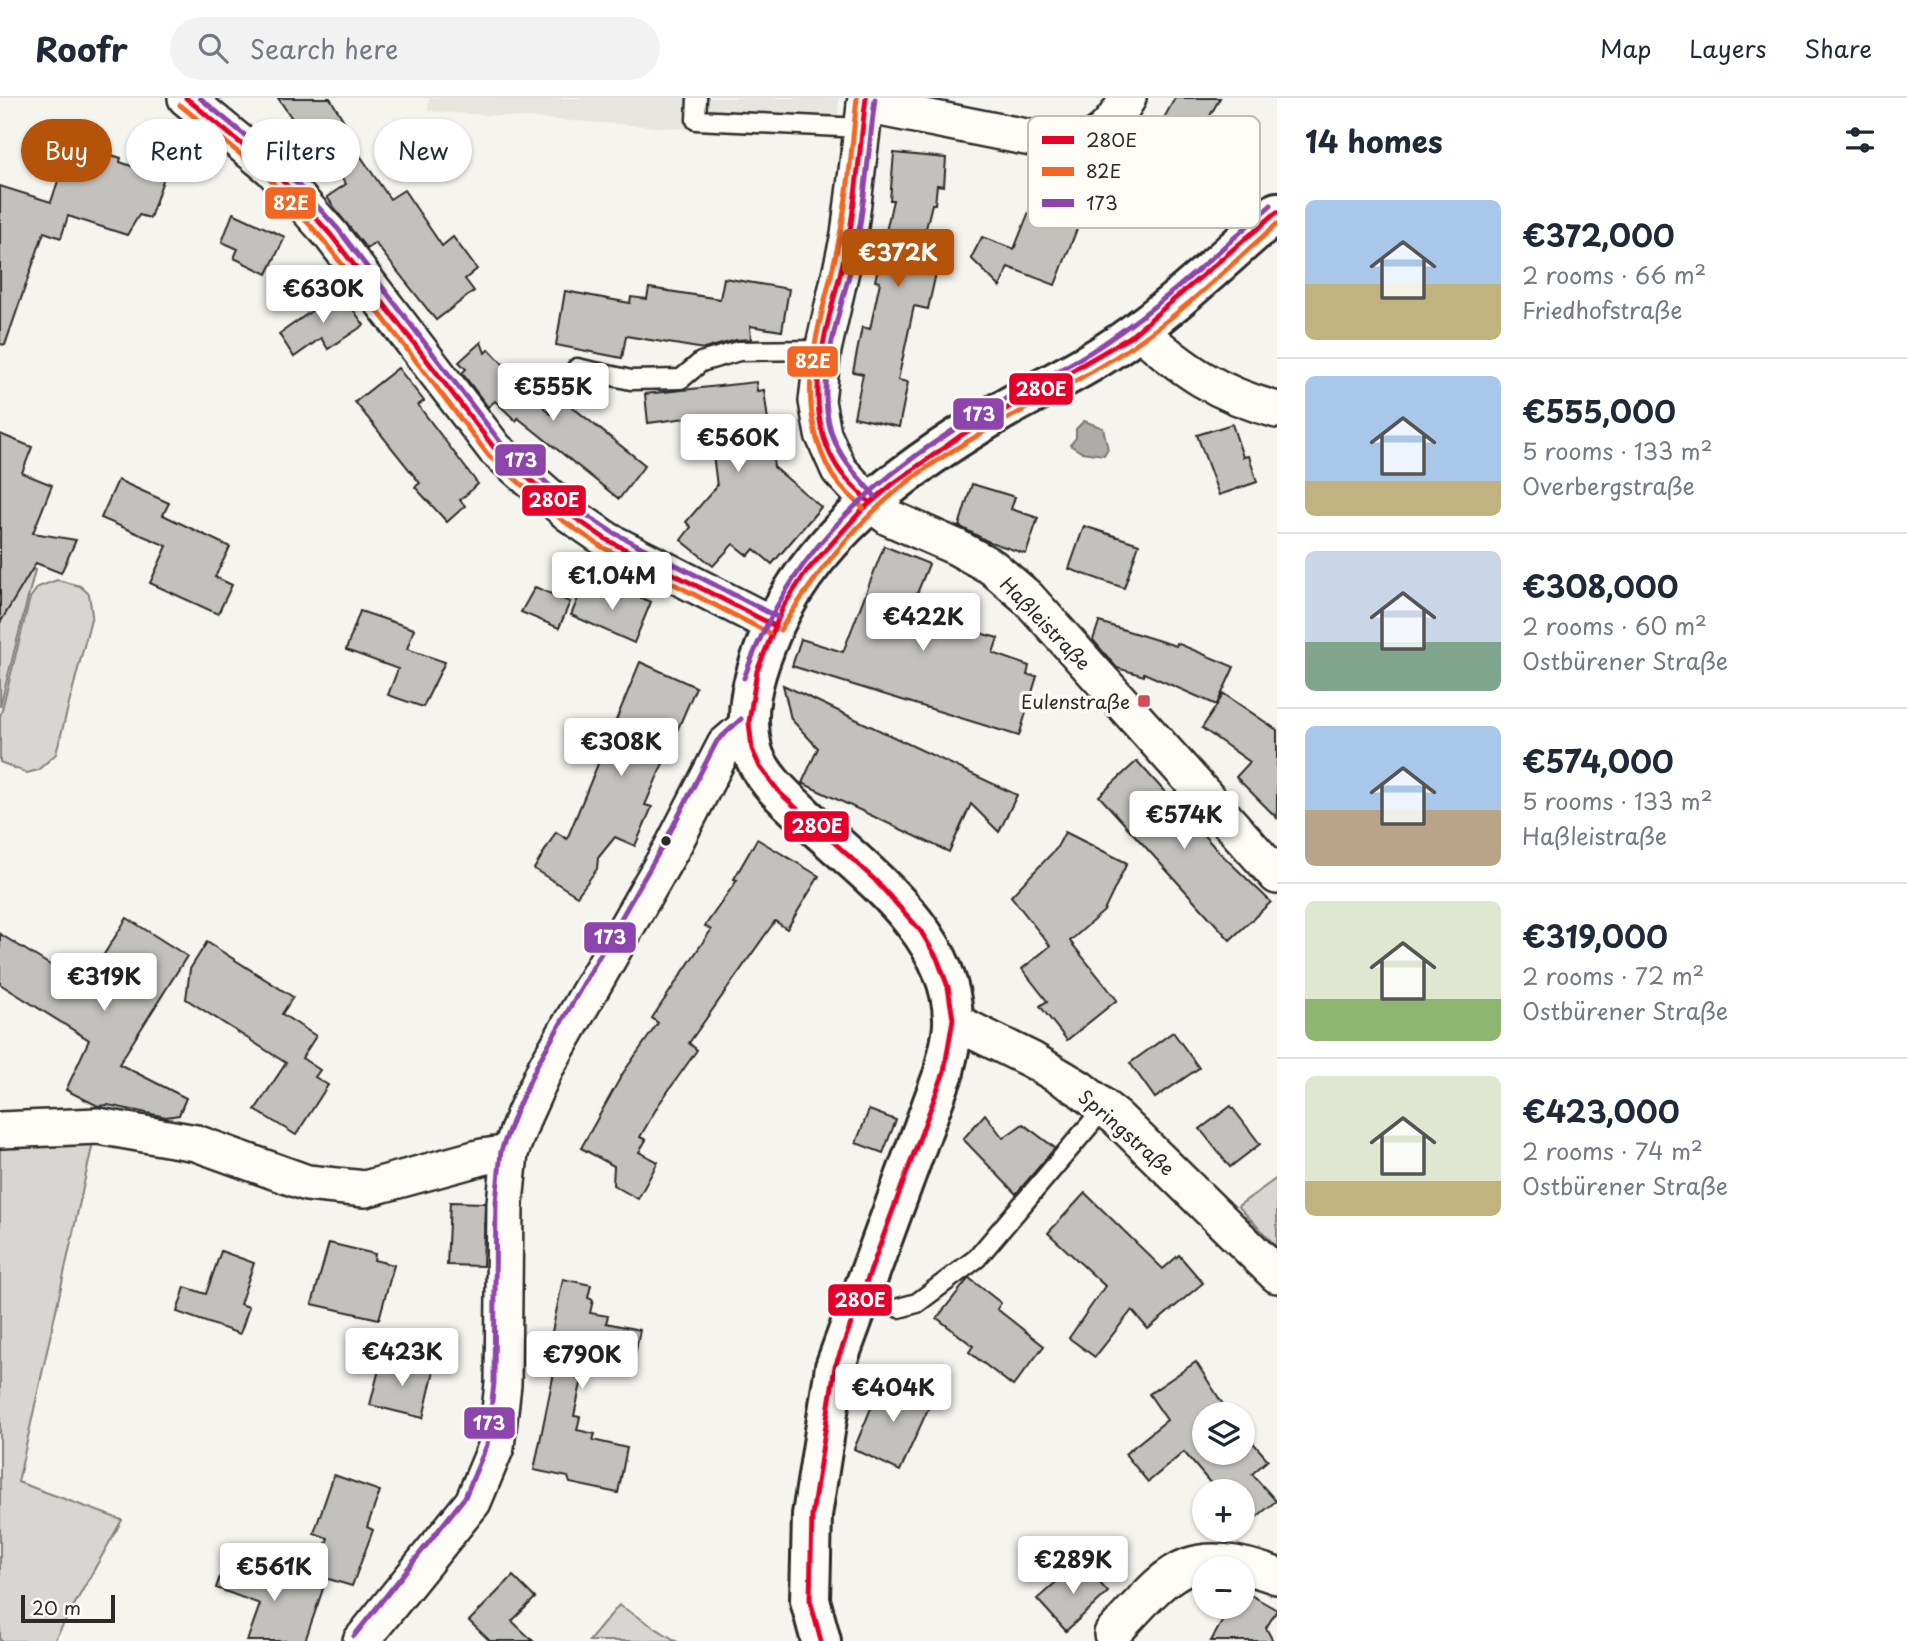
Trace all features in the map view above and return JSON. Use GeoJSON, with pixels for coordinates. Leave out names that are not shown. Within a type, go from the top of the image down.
{"type":"FeatureCollection","features":[{"type":"Feature","properties":{"kind":"main road"},"geometry":{"type":"LineString","coordinates":[[1260,227],[1277,212]]}},
{"type":"Feature","properties":{"kind":"main road"},"geometry":{"type":"LineString","coordinates":[[821,1641],[810,1600],[812,1515],[835,1367],[944,1072],[953,1021],[950,993],[940,959],[928,940],[910,917],[780,793],[753,755],[747,726],[753,678],[774,625],[801,580],[829,544],[869,502],[996,414],[1106,353],[1139,330],[1258,228]]}},
{"type":"Feature","properties":{"kind":"street"},"geometry":{"type":"LineString","coordinates":[[186,98],[272,169],[331,234],[495,450],[568,513],[607,540],[774,625]]}},
{"type":"Feature","properties":{"kind":"street"},"geometry":{"type":"LineString","coordinates":[[1117,116],[1128,98]]}},
{"type":"Feature","properties":{"kind":"street"},"geometry":{"type":"LineString","coordinates":[[864,110],[1028,138]]}},
{"type":"Feature","properties":{"kind":"street","name":"Haßleistraße"},"geometry":{"type":"LineString","coordinates":[[864,110],[849,235],[823,350],[817,401],[823,434],[839,470],[869,502],[890,519],[956,547],[992,567],[1027,597],[1277,876]]}},
{"type":"Feature","properties":{"kind":"street"},"geometry":{"type":"LineString","coordinates":[[1139,330],[1196,377],[1237,399],[1277,410]]}},
{"type":"Feature","properties":{"kind":"street"},"geometry":{"type":"LineString","coordinates":[[360,1641],[472,1502],[496,1447],[503,1384],[505,1203],[510,1153],[546,1067],[674,844],[725,745],[747,726]]}},
{"type":"Feature","properties":{"kind":"street","name":"Springstraße"},"geometry":{"type":"LineString","coordinates":[[953,1021],[1032,1060],[1079,1088],[1104,1108],[1277,1275]]}},
{"type":"Feature","properties":{"kind":"street"},"geometry":{"type":"LineString","coordinates":[[0,1130],[98,1126],[196,1143],[307,1183],[365,1189],[482,1157],[510,1153]]}},
{"type":"Feature","properties":{"kind":"street"},"geometry":{"type":"LineString","coordinates":[[1112,1634],[1166,1576],[1191,1562],[1220,1561],[1247,1565],[1277,1576]]}},
{"type":"Feature","properties":{"kind":"lane"},"geometry":{"type":"LineString","coordinates":[[697,98],[696,120],[864,110]]}},
{"type":"Feature","properties":{"kind":"lane"},"geometry":{"type":"LineString","coordinates":[[578,368],[631,380],[681,379],[701,362],[739,351],[823,350]]}},
{"type":"Feature","properties":{"kind":"lane"},"geometry":{"type":"LineString","coordinates":[[899,1308],[917,1303],[977,1258],[1104,1108]]}},
{"type":"Feature","properties":{"kind":"shaded area"},"geometry":{"type":"Polygon","coordinates":[[[429,98],[839,98],[836,139],[428,111],[429,98]]]}},
{"type":"Feature","properties":{"kind":"shaded area"},"geometry":{"type":"Polygon","coordinates":[[[1084,421],[1103,428],[1108,449],[1104,455],[1081,452],[1070,445],[1076,438],[1076,429],[1084,421]]]}},
{"type":"Feature","properties":{"kind":"shaded area"},"geometry":{"type":"Polygon","coordinates":[[[0,554],[35,570],[0,707],[0,554]]]}},
{"type":"Feature","properties":{"kind":"shaded area"},"geometry":{"type":"Polygon","coordinates":[[[57,580],[80,586],[89,594],[92,615],[56,754],[38,770],[27,773],[0,762],[0,717],[30,598],[38,587],[57,580]]]}},
{"type":"Feature","properties":{"kind":"shaded area"},"geometry":{"type":"Polygon","coordinates":[[[96,1129],[18,1482],[122,1520],[54,1641],[0,1641],[0,1134],[96,1129]]]}},
{"type":"Feature","properties":{"kind":"shaded area"},"geometry":{"type":"Polygon","coordinates":[[[1277,1178],[1277,1247],[1238,1206],[1277,1178]]]}},
{"type":"Feature","properties":{"kind":"shaded area"},"geometry":{"type":"Polygon","coordinates":[[[619,1605],[676,1641],[589,1641],[619,1605]]]}},
{"type":"Feature","properties":{"kind":"building"},"geometry":{"type":"Polygon","coordinates":[[[278,98],[330,98],[343,119],[292,119],[278,98]]]}},
{"type":"Feature","properties":{"kind":"building"},"geometry":{"type":"Polygon","coordinates":[[[1175,98],[1220,98],[1210,116],[1165,116],[1175,98]]]}},
{"type":"Feature","properties":{"kind":"building"},"geometry":{"type":"Polygon","coordinates":[[[894,153],[946,158],[944,186],[937,185],[935,204],[932,204],[916,269],[936,273],[928,309],[914,306],[898,380],[908,382],[899,427],[854,417],[863,374],[853,372],[862,327],[870,329],[880,282],[875,281],[893,200],[890,200],[894,153]]]}},
{"type":"Feature","properties":{"kind":"building"},"geometry":{"type":"Polygon","coordinates":[[[112,155],[121,158],[120,162],[126,164],[126,182],[162,182],[150,218],[139,215],[127,235],[68,216],[61,238],[44,232],[5,345],[0,344],[0,186],[51,202],[58,182],[112,182],[112,155]]]}},
{"type":"Feature","properties":{"kind":"building"},"geometry":{"type":"Polygon","coordinates":[[[360,155],[374,176],[374,182],[378,182],[390,199],[404,190],[442,246],[453,237],[477,269],[465,279],[474,291],[436,320],[375,243],[367,249],[327,197],[346,184],[345,182],[360,182],[360,155]]]}},
{"type":"Feature","properties":{"kind":"building"},"geometry":{"type":"Polygon","coordinates":[[[233,213],[285,237],[267,274],[234,258],[238,249],[222,242],[233,213]]]}},
{"type":"Feature","properties":{"kind":"building"},"geometry":{"type":"Polygon","coordinates":[[[1028,214],[1028,228],[1077,228],[1055,285],[1008,267],[1000,287],[971,258],[982,237],[1014,249],[1028,214]]]}},
{"type":"Feature","properties":{"kind":"building"},"geometry":{"type":"Polygon","coordinates":[[[724,278],[789,289],[782,331],[750,326],[751,339],[736,340],[704,349],[626,336],[622,358],[556,345],[565,291],[630,303],[631,297],[647,299],[649,288],[720,299],[724,278]]]}},
{"type":"Feature","properties":{"kind":"building"},"geometry":{"type":"Polygon","coordinates":[[[340,291],[364,325],[328,349],[321,338],[294,357],[279,334],[340,291]]]}},
{"type":"Feature","properties":{"kind":"building"},"geometry":{"type":"Polygon","coordinates":[[[481,342],[485,353],[489,349],[550,414],[562,399],[645,465],[619,499],[518,418],[516,421],[495,401],[488,407],[462,373],[466,369],[459,362],[481,342]]]}},
{"type":"Feature","properties":{"kind":"building"},"geometry":{"type":"Polygon","coordinates":[[[398,368],[424,401],[418,405],[478,484],[460,500],[465,506],[447,522],[415,487],[420,483],[355,402],[398,368]]]}},
{"type":"Feature","properties":{"kind":"building"},"geometry":{"type":"Polygon","coordinates":[[[756,382],[757,391],[764,390],[774,467],[821,507],[772,564],[754,549],[748,556],[733,544],[713,566],[681,540],[691,527],[686,522],[717,486],[708,415],[648,423],[645,394],[756,382]]]}},
{"type":"Feature","properties":{"kind":"building"},"geometry":{"type":"Polygon","coordinates":[[[1232,424],[1243,457],[1249,456],[1257,482],[1219,495],[1197,435],[1232,424]]]}},
{"type":"Feature","properties":{"kind":"building"},"geometry":{"type":"Polygon","coordinates":[[[0,434],[32,447],[22,473],[52,485],[33,533],[76,540],[61,573],[36,563],[0,623],[0,434]]]}},
{"type":"Feature","properties":{"kind":"building"},"geometry":{"type":"Polygon","coordinates":[[[118,480],[169,503],[163,515],[230,547],[215,577],[232,585],[218,614],[150,583],[167,546],[101,518],[118,480]]]}},
{"type":"Feature","properties":{"kind":"building"},"geometry":{"type":"Polygon","coordinates":[[[972,484],[1015,497],[1011,509],[1038,518],[1026,554],[987,541],[959,526],[972,484]]]}},
{"type":"Feature","properties":{"kind":"building"},"geometry":{"type":"Polygon","coordinates":[[[1084,526],[1139,544],[1124,588],[1069,569],[1084,526]]]}},
{"type":"Feature","properties":{"kind":"building"},"geometry":{"type":"Polygon","coordinates":[[[884,546],[929,564],[916,596],[966,616],[961,628],[998,638],[993,653],[1029,666],[1027,675],[1037,676],[1019,736],[792,666],[801,639],[843,652],[884,546]]]}},
{"type":"Feature","properties":{"kind":"building"},"geometry":{"type":"Polygon","coordinates":[[[584,584],[614,597],[618,588],[651,602],[634,643],[571,615],[584,584]]]}},
{"type":"Feature","properties":{"kind":"building"},"geometry":{"type":"Polygon","coordinates":[[[535,587],[570,602],[559,628],[521,612],[535,587]]]}},
{"type":"Feature","properties":{"kind":"building"},"geometry":{"type":"Polygon","coordinates":[[[360,611],[414,629],[407,649],[445,662],[423,707],[388,695],[398,669],[346,650],[360,611]]]}},
{"type":"Feature","properties":{"kind":"building"},"geometry":{"type":"Polygon","coordinates":[[[1099,622],[1176,646],[1177,643],[1234,667],[1217,704],[1224,694],[1277,730],[1277,818],[1236,777],[1250,762],[1202,728],[1217,705],[1144,673],[1144,676],[1117,668],[1093,640],[1099,622]]]}},
{"type":"Feature","properties":{"kind":"building"},"geometry":{"type":"Polygon","coordinates":[[[640,662],[696,687],[645,805],[652,807],[635,846],[615,837],[598,858],[597,869],[577,896],[534,869],[556,832],[567,839],[640,662]]]}},
{"type":"Feature","properties":{"kind":"building"},"geometry":{"type":"Polygon","coordinates":[[[783,685],[1017,795],[999,832],[971,804],[949,852],[802,783],[818,748],[791,719],[783,685]]]}},
{"type":"Feature","properties":{"kind":"building"},"geometry":{"type":"Polygon","coordinates":[[[1137,761],[1217,850],[1271,902],[1230,940],[1099,796],[1137,761]]]}},
{"type":"Feature","properties":{"kind":"building"},"geometry":{"type":"Polygon","coordinates":[[[1065,832],[1127,863],[1104,911],[1070,941],[1117,1000],[1067,1040],[1040,1006],[1047,1001],[1022,969],[1050,946],[1011,896],[1056,849],[1065,832]]]}},
{"type":"Feature","properties":{"kind":"building"},"geometry":{"type":"Polygon","coordinates":[[[757,839],[819,876],[787,929],[775,921],[689,1043],[697,1050],[659,1104],[640,1137],[646,1140],[639,1152],[658,1162],[638,1199],[613,1185],[614,1166],[581,1148],[623,1073],[658,1023],[652,1018],[711,930],[705,926],[737,880],[734,879],[757,839]]]}},
{"type":"Feature","properties":{"kind":"building"},"geometry":{"type":"Polygon","coordinates":[[[127,918],[187,956],[119,1064],[186,1098],[179,1115],[166,1117],[108,1105],[98,1106],[66,1090],[89,1040],[0,984],[0,934],[84,986],[127,918]]]}},
{"type":"Feature","properties":{"kind":"building"},"geometry":{"type":"Polygon","coordinates":[[[207,942],[293,997],[282,1014],[316,1036],[302,1058],[320,1070],[315,1077],[328,1085],[296,1135],[255,1110],[286,1063],[186,999],[190,969],[207,942]]]}},
{"type":"Feature","properties":{"kind":"building"},"geometry":{"type":"Polygon","coordinates":[[[1173,1032],[1199,1068],[1155,1098],[1130,1063],[1173,1032]]]}},
{"type":"Feature","properties":{"kind":"building"},"geometry":{"type":"Polygon","coordinates":[[[1231,1106],[1260,1144],[1230,1167],[1200,1129],[1231,1106]]]}},
{"type":"Feature","properties":{"kind":"building"},"geometry":{"type":"Polygon","coordinates":[[[869,1110],[896,1120],[883,1153],[856,1143],[869,1110]]]}},
{"type":"Feature","properties":{"kind":"building"},"geometry":{"type":"Polygon","coordinates":[[[985,1114],[1003,1138],[1023,1124],[1055,1148],[1016,1194],[963,1139],[985,1114]]]}},
{"type":"Feature","properties":{"kind":"building"},"geometry":{"type":"Polygon","coordinates":[[[1085,1193],[1163,1269],[1179,1255],[1203,1283],[1148,1329],[1132,1310],[1095,1357],[1069,1338],[1105,1286],[1048,1233],[1085,1193]]]}},
{"type":"Feature","properties":{"kind":"building"},"geometry":{"type":"Polygon","coordinates":[[[450,1202],[485,1203],[483,1266],[447,1265],[450,1202]]]}},
{"type":"Feature","properties":{"kind":"building"},"geometry":{"type":"Polygon","coordinates":[[[329,1243],[375,1254],[374,1260],[394,1265],[379,1319],[312,1304],[329,1243]]]}},
{"type":"Feature","properties":{"kind":"building"},"geometry":{"type":"Polygon","coordinates":[[[221,1251],[254,1263],[240,1304],[249,1307],[240,1334],[177,1312],[185,1287],[206,1294],[221,1251]]]}},
{"type":"Feature","properties":{"kind":"building"},"geometry":{"type":"Polygon","coordinates":[[[969,1278],[1001,1303],[997,1309],[1044,1346],[1013,1386],[969,1352],[973,1346],[937,1318],[969,1278]]]}},
{"type":"Feature","properties":{"kind":"building"},"geometry":{"type":"Polygon","coordinates":[[[563,1279],[591,1285],[588,1298],[593,1300],[590,1313],[608,1316],[606,1323],[640,1330],[631,1375],[585,1365],[574,1416],[580,1417],[577,1430],[595,1434],[593,1440],[627,1448],[618,1493],[570,1483],[568,1477],[534,1470],[558,1353],[548,1351],[563,1279]]]}},
{"type":"Feature","properties":{"kind":"building"},"geometry":{"type":"Polygon","coordinates":[[[382,1357],[434,1370],[423,1418],[370,1405],[382,1357]]]}},
{"type":"Feature","properties":{"kind":"building"},"geometry":{"type":"Polygon","coordinates":[[[1196,1362],[1221,1402],[1192,1402],[1192,1461],[1184,1452],[1148,1482],[1125,1454],[1167,1420],[1149,1394],[1196,1362]]]}},
{"type":"Feature","properties":{"kind":"building"},"geometry":{"type":"Polygon","coordinates":[[[884,1377],[933,1398],[900,1471],[854,1449],[884,1377]]]}},
{"type":"Feature","properties":{"kind":"building"},"geometry":{"type":"Polygon","coordinates":[[[1255,1445],[1268,1460],[1252,1474],[1276,1501],[1255,1518],[1255,1479],[1207,1479],[1195,1465],[1255,1465],[1255,1445]]]}},
{"type":"Feature","properties":{"kind":"building"},"geometry":{"type":"Polygon","coordinates":[[[334,1475],[380,1491],[367,1527],[373,1530],[352,1586],[315,1575],[328,1538],[314,1533],[334,1475]]]}},
{"type":"Feature","properties":{"kind":"building"},"geometry":{"type":"Polygon","coordinates":[[[1080,1561],[1108,1592],[1066,1631],[1037,1599],[1080,1561]]]}},
{"type":"Feature","properties":{"kind":"building"},"geometry":{"type":"Polygon","coordinates":[[[225,1562],[278,1580],[281,1575],[323,1589],[305,1641],[247,1641],[260,1604],[216,1588],[225,1562]]]}},
{"type":"Feature","properties":{"kind":"building"},"geometry":{"type":"Polygon","coordinates":[[[513,1576],[535,1598],[512,1621],[533,1641],[490,1641],[469,1621],[513,1576]]]}},
{"type":"Feature","properties":{"kind":"building"},"geometry":{"type":"Polygon","coordinates":[[[1255,1597],[1277,1610],[1266,1628],[1273,1641],[1211,1641],[1224,1619],[1255,1619],[1255,1597]]]}},
{"type":"Feature","properties":{"kind":"transit line","name":"280E"},"geometry":{"type":"LineString","coordinates":[[186,98],[272,169],[331,235],[495,449],[568,513],[607,540],[773,625]]}},
{"type":"Feature","properties":{"kind":"transit line","name":"173"},"geometry":{"type":"LineString","coordinates":[[200,98],[278,163],[338,229],[501,443],[573,506],[612,532],[777,617]]}},
{"type":"Feature","properties":{"kind":"transit line","name":"82E"},"geometry":{"type":"LineString","coordinates":[[857,98],[843,218],[813,355],[811,384],[812,414],[818,443],[834,478],[863,508]]}},
{"type":"Feature","properties":{"kind":"transit line","name":"280E"},"geometry":{"type":"LineString","coordinates":[[866,98],[849,236],[827,325],[818,386],[819,416],[826,444],[840,471],[869,502]]}},
{"type":"Feature","properties":{"kind":"transit line","name":"173"},"geometry":{"type":"LineString","coordinates":[[875,99],[858,237],[834,334],[826,383],[827,407],[834,441],[849,466],[875,496]]}},
{"type":"Feature","properties":{"kind":"transit line","name":"82E"},"geometry":{"type":"LineString","coordinates":[[180,105],[266,175],[324,241],[489,456],[562,520],[602,547],[769,633]]}},
{"type":"Feature","properties":{"kind":"transit line","name":"173"},"geometry":{"type":"LineString","coordinates":[[1260,215],[1271,205]]}},
{"type":"Feature","properties":{"kind":"transit line","name":"280E"},"geometry":{"type":"LineString","coordinates":[[1260,226],[1277,212]]}},
{"type":"Feature","properties":{"kind":"transit line","name":"82E"},"geometry":{"type":"LineString","coordinates":[[780,630],[834,554],[865,520],[900,488],[955,449],[1073,383],[1151,333],[1188,304],[1277,224]]}},
{"type":"Feature","properties":{"kind":"transit line","name":"173"},"geometry":{"type":"LineString","coordinates":[[744,678],[764,631],[786,590],[812,553],[874,488],[949,433],[992,406],[1076,361],[1126,328],[1245,228]]}},
{"type":"Feature","properties":{"kind":"transit line","name":"280E"},"geometry":{"type":"LineString","coordinates":[[821,1641],[810,1600],[812,1515],[835,1367],[944,1072],[953,1019],[948,987],[937,958],[920,930],[875,880],[780,793],[760,767],[752,749],[749,722],[757,671],[783,607],[806,572],[862,510],[894,483],[963,434],[1130,337],[1258,228]]}},
{"type":"Feature","properties":{"kind":"transit line","name":"173"},"geometry":{"type":"LineString","coordinates":[[354,1636],[465,1497],[487,1445],[494,1383],[496,1202],[501,1151],[516,1111],[538,1063],[666,840],[717,741],[741,719]]}},
{"type":"Feature","properties":{"kind":"place","name":"Eulenstraße"},"geometry":{"type":"Point","coordinates":[1144,701]}}]}
